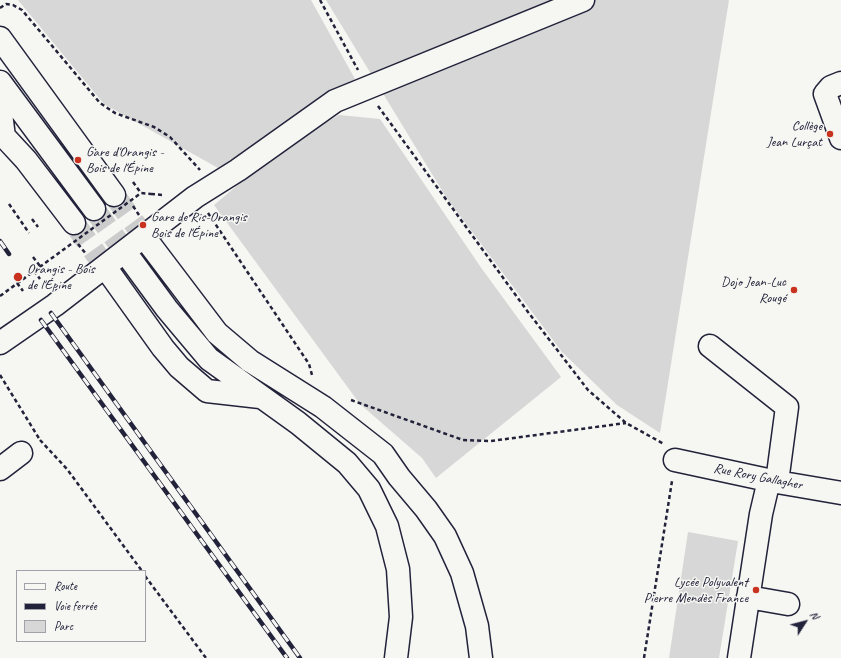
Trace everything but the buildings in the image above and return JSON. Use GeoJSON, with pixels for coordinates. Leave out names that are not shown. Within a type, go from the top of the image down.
{"type":"FeatureCollection","features":[{"type":"Feature","properties":{"kind":"street"},"geometry":{"type":"LineString","coordinates":[[0,343],[55,305],[195,197],[217,184],[335,101],[583,0]]}},
{"type":"Feature","properties":{"kind":"street"},"geometry":{"type":"LineString","coordinates":[[0,38],[114,195]]}},
{"type":"Feature","properties":{"kind":"street"},"geometry":{"type":"LineString","coordinates":[[0,82],[94,209]]}},
{"type":"Feature","properties":{"kind":"street"},"geometry":{"type":"LineString","coordinates":[[841,83],[831,87],[825,94],[841,138]]}},
{"type":"Feature","properties":{"kind":"street"},"geometry":{"type":"LineString","coordinates":[[0,105],[2,135],[26,160],[74,223]]}},
{"type":"Feature","properties":{"kind":"street"},"geometry":{"type":"LineString","coordinates":[[148,242],[217,334],[250,361],[323,407],[382,454],[426,509],[445,536],[462,573],[477,626],[481,658]]}},
{"type":"Feature","properties":{"kind":"street"},"geometry":{"type":"LineString","coordinates":[[128,256],[167,309],[209,359],[298,423],[347,462],[369,489],[386,526],[398,569],[401,617],[396,658]]}},
{"type":"Feature","properties":{"kind":"street"},"geometry":{"type":"LineString","coordinates":[[108,272],[163,348],[179,367],[207,391],[261,397]]}},
{"type":"Feature","properties":{"kind":"street"},"geometry":{"type":"LineString","coordinates":[[710,346],[787,407],[773,481],[761,514],[739,658]]}},
{"type":"Feature","properties":{"kind":"street"},"geometry":{"type":"LineString","coordinates":[[250,361],[261,397]]}},
{"type":"Feature","properties":{"kind":"street"},"geometry":{"type":"LineString","coordinates":[[0,469],[22,453]]}},
{"type":"Feature","properties":{"kind":"street","name":"Rue Rory Gallagher"},"geometry":{"type":"LineString","coordinates":[[675,460],[773,481],[841,493]]}},
{"type":"Feature","properties":{"kind":"street"},"geometry":{"type":"LineString","coordinates":[[347,462],[399,477]]}},
{"type":"Feature","properties":{"kind":"street"},"geometry":{"type":"LineString","coordinates":[[748,596],[788,604]]}},
{"type":"Feature","properties":{"kind":"path"},"geometry":{"type":"LineString","coordinates":[[320,0],[357,68],[365,88],[528,312],[583,384],[626,423],[676,451],[644,658]]}},
{"type":"Feature","properties":{"kind":"path"},"geometry":{"type":"LineString","coordinates":[[0,8],[6,4],[13,5],[22,10],[100,103],[115,113],[154,128],[170,137],[196,167],[217,184]]}},
{"type":"Feature","properties":{"kind":"path"},"geometry":{"type":"LineString","coordinates":[[133,182],[141,193]]}},
{"type":"Feature","properties":{"kind":"path"},"geometry":{"type":"LineString","coordinates":[[0,296],[141,193],[151,194]]}},
{"type":"Feature","properties":{"kind":"path"},"geometry":{"type":"LineString","coordinates":[[195,197],[210,215],[309,364],[313,376]]}},
{"type":"Feature","properties":{"kind":"path"},"geometry":{"type":"LineString","coordinates":[[9,204],[29,233]]}},
{"type":"Feature","properties":{"kind":"path"},"geometry":{"type":"LineString","coordinates":[[32,219],[38,227]]}},
{"type":"Feature","properties":{"kind":"path"},"geometry":{"type":"LineString","coordinates":[[33,256],[40,266]]}},
{"type":"Feature","properties":{"kind":"path"},"geometry":{"type":"LineString","coordinates":[[34,271],[40,279]]}},
{"type":"Feature","properties":{"kind":"path"},"geometry":{"type":"LineString","coordinates":[[17,283],[23,291]]}},
{"type":"Feature","properties":{"kind":"path"},"geometry":{"type":"LineString","coordinates":[[0,374],[40,440],[67,469],[141,570]]}},
{"type":"Feature","properties":{"kind":"path"},"geometry":{"type":"LineString","coordinates":[[345,398],[463,440],[491,441],[626,423]]}},
{"type":"Feature","properties":{"kind":"path"},"geometry":{"type":"LineString","coordinates":[[22,453],[40,440]]}},
{"type":"Feature","properties":{"kind":"path"},"geometry":{"type":"LineString","coordinates":[[146,577],[206,658]]}},
{"type":"Feature","properties":{"kind":"green space"},"geometry":{"type":"Polygon","coordinates":[[[18,0],[311,0],[355,79],[218,168],[104,104],[18,0]]]}},
{"type":"Feature","properties":{"kind":"green space"},"geometry":{"type":"Polygon","coordinates":[[[326,0],[729,0],[660,433],[617,405],[562,352],[446,197],[326,0]]]}},
{"type":"Feature","properties":{"kind":"green space"},"geometry":{"type":"Polygon","coordinates":[[[339,115],[380,119],[482,269],[561,377],[436,478],[422,458],[360,404],[214,205],[283,147],[339,115]]]}},
{"type":"Feature","properties":{"kind":"green space"},"geometry":{"type":"Polygon","coordinates":[[[688,532],[738,541],[719,658],[669,658],[688,532]]]}},
{"type":"Feature","properties":{"kind":"tunnel"},"geometry":{"type":"LineString","coordinates":[[114,195],[148,242]]}},
{"type":"Feature","properties":{"kind":"tunnel"},"geometry":{"type":"LineString","coordinates":[[94,209],[128,256]]}},
{"type":"Feature","properties":{"kind":"tunnel"},"geometry":{"type":"LineString","coordinates":[[74,223],[108,271]]}},
{"type":"Feature","properties":{"kind":"railway"},"geometry":{"type":"LineString","coordinates":[[0,241],[9,254]]}},
{"type":"Feature","properties":{"kind":"railway"},"geometry":{"type":"LineString","coordinates":[[51,313],[300,658]]}},
{"type":"Feature","properties":{"kind":"railway"},"geometry":{"type":"LineString","coordinates":[[41,320],[287,658]]}},
{"type":"Feature","properties":{"kind":"place","name":"Collège Jean Lurçat"},"geometry":{"type":"Point","coordinates":[830,134]}},
{"type":"Feature","properties":{"kind":"place","name":"Gare d'Orangis - Bois de l'Épine"},"geometry":{"type":"Point","coordinates":[78,160]}},
{"type":"Feature","properties":{"kind":"place","name":"Gare de Ris-Orangis Bois de l'Épine"},"geometry":{"type":"Point","coordinates":[143,225]}},
{"type":"Feature","properties":{"kind":"place","name":"Orangis - Bois de l'Épine"},"geometry":{"type":"Point","coordinates":[18,277]}},
{"type":"Feature","properties":{"kind":"place","name":"Dojo Jean-Luc Rougé"},"geometry":{"type":"Point","coordinates":[794,290]}},
{"type":"Feature","properties":{"kind":"place","name":"Lycée Polyvalent Pierre Mendès France"},"geometry":{"type":"Point","coordinates":[756,590]}}]}
